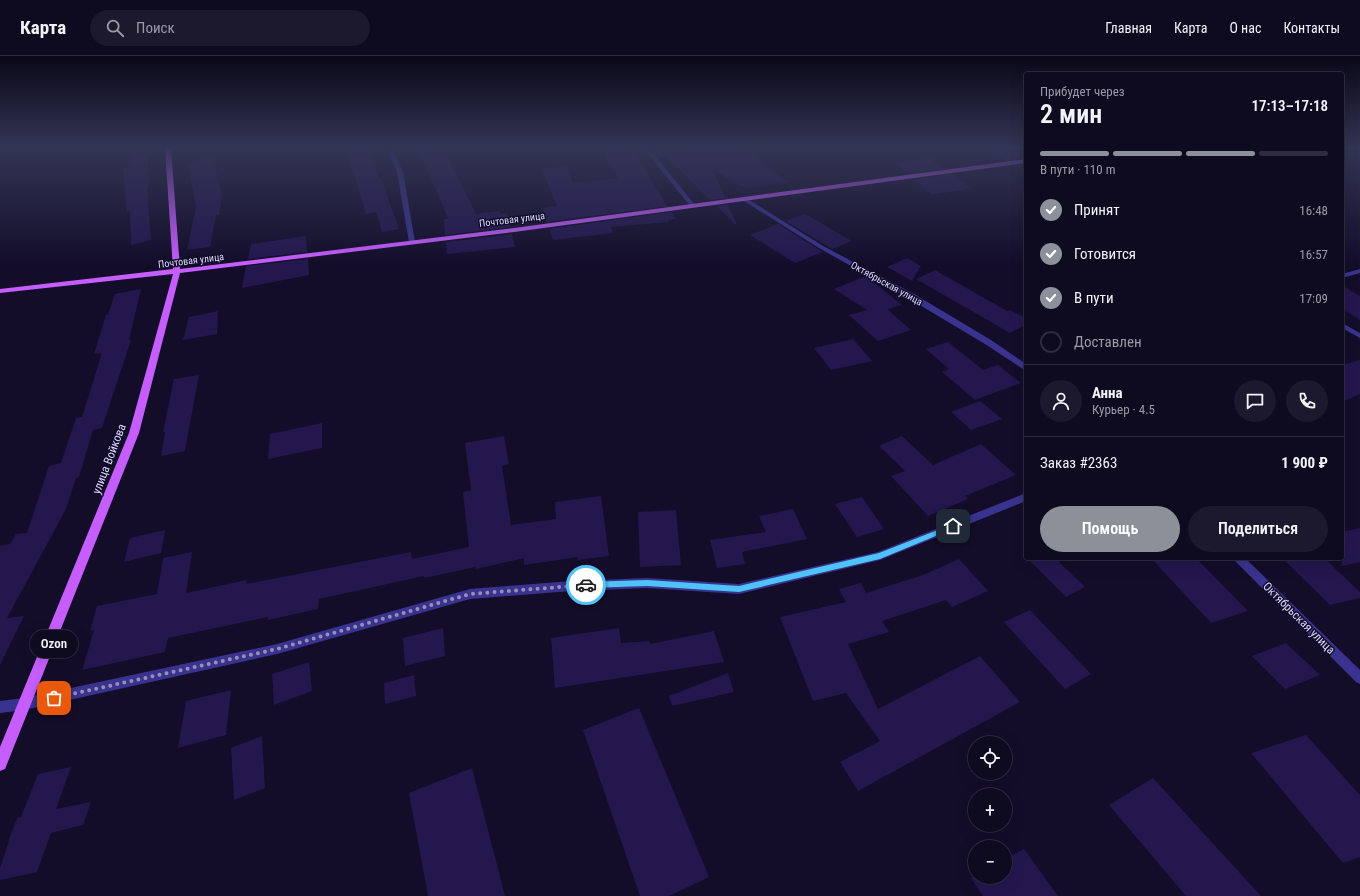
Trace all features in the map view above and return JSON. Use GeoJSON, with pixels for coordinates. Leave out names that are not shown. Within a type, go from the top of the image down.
{"type":"FeatureCollection","features":[{"type":"Feature","properties":{"kind":"main road","name":"улица Войкова"},"geometry":{"type":"LineString","coordinates":[[0,764],[134,433],[177,272],[171,187]]}},
{"type":"Feature","properties":{"kind":"main road","name":"Почтовая улица"},"geometry":{"type":"LineString","coordinates":[[0,290],[177,272],[838,187]]}},
{"type":"Feature","properties":{"kind":"street"},"geometry":{"type":"LineString","coordinates":[[403,187],[412,242]]}},
{"type":"Feature","properties":{"kind":"street"},"geometry":{"type":"LineString","coordinates":[[678,187],[693,206]]}},
{"type":"Feature","properties":{"kind":"street","name":"Октябрьская улица"},"geometry":{"type":"LineString","coordinates":[[746,200],[821,247],[911,296],[982,338],[1024,367]]}},
{"type":"Feature","properties":{"kind":"street"},"geometry":{"type":"LineString","coordinates":[[1344,275],[1360,271]]}},
{"type":"Feature","properties":{"kind":"street"},"geometry":{"type":"LineString","coordinates":[[1344,326],[1360,336]]}},
{"type":"Feature","properties":{"kind":"street"},"geometry":{"type":"LineString","coordinates":[[0,707],[24,704],[277,649],[470,594],[571,586],[647,583],[739,589],[880,556],[1024,498]]}},
{"type":"Feature","properties":{"kind":"street","name":"Октябрьская улица"},"geometry":{"type":"LineString","coordinates":[[1240,560],[1360,678]]}},
{"type":"Feature","properties":{"kind":"building"},"geometry":{"type":"Polygon","coordinates":[[[125,187],[147,187],[151,240],[131,245],[130,211],[127,212],[125,187]]]}},
{"type":"Feature","properties":{"kind":"building"},"geometry":{"type":"Polygon","coordinates":[[[192,187],[220,187],[222,196],[219,215],[216,215],[210,247],[187,250],[196,207],[192,187]]]}},
{"type":"Feature","properties":{"kind":"building"},"geometry":{"type":"Polygon","coordinates":[[[358,187],[384,187],[399,229],[382,232],[376,212],[366,214],[358,187]]]}},
{"type":"Feature","properties":{"kind":"building"},"geometry":{"type":"Polygon","coordinates":[[[435,187],[463,187],[476,214],[499,211],[500,214],[507,213],[510,227],[445,235],[444,219],[448,219],[435,187]]]}},
{"type":"Feature","properties":{"kind":"building"},"geometry":{"type":"Polygon","coordinates":[[[549,187],[656,187],[667,206],[547,222],[543,208],[557,206],[549,187]]]}},
{"type":"Feature","properties":{"kind":"building"},"geometry":{"type":"Polygon","coordinates":[[[697,187],[720,187],[725,198],[710,200],[697,187]]]}},
{"type":"Feature","properties":{"kind":"building"},"geometry":{"type":"Polygon","coordinates":[[[923,187],[971,188],[932,195],[923,187]]]}},
{"type":"Feature","properties":{"kind":"building"},"geometry":{"type":"Polygon","coordinates":[[[728,205],[737,225],[717,206],[728,205]]]}},
{"type":"Feature","properties":{"kind":"building"},"geometry":{"type":"Polygon","coordinates":[[[671,212],[676,219],[668,220],[669,222],[611,227],[613,233],[553,240],[549,229],[671,212]]]}},
{"type":"Feature","properties":{"kind":"building"},"geometry":{"type":"Polygon","coordinates":[[[805,214],[852,241],[832,249],[786,221],[805,214]]]}},
{"type":"Feature","properties":{"kind":"building"},"geometry":{"type":"Polygon","coordinates":[[[778,224],[823,252],[795,263],[750,235],[778,224]]]}},
{"type":"Feature","properties":{"kind":"building"},"geometry":{"type":"Polygon","coordinates":[[[512,234],[515,247],[447,254],[446,242],[512,234]]]}},
{"type":"Feature","properties":{"kind":"building"},"geometry":{"type":"Polygon","coordinates":[[[306,236],[307,252],[248,259],[251,244],[306,236]]]}},
{"type":"Feature","properties":{"kind":"building"},"geometry":{"type":"Polygon","coordinates":[[[907,258],[921,266],[912,281],[887,267],[907,258]]]}},
{"type":"Feature","properties":{"kind":"building"},"geometry":{"type":"Polygon","coordinates":[[[308,259],[309,275],[242,288],[246,266],[308,259]]]}},
{"type":"Feature","properties":{"kind":"building"},"geometry":{"type":"Polygon","coordinates":[[[935,270],[1007,311],[1010,310],[1024,317],[1024,326],[1010,333],[916,279],[935,270]]]}},
{"type":"Feature","properties":{"kind":"building"},"geometry":{"type":"Polygon","coordinates":[[[866,276],[902,305],[887,309],[911,330],[878,341],[849,315],[867,310],[834,289],[866,276]]]}},
{"type":"Feature","properties":{"kind":"building"},"geometry":{"type":"Polygon","coordinates":[[[1344,286],[1360,296],[1360,320],[1344,310],[1344,286]]]}},
{"type":"Feature","properties":{"kind":"building"},"geometry":{"type":"Polygon","coordinates":[[[141,289],[129,340],[131,340],[102,428],[93,430],[79,477],[76,478],[66,509],[7,618],[24,616],[0,665],[0,546],[10,544],[16,534],[27,533],[49,466],[61,463],[76,418],[82,417],[102,353],[94,354],[106,315],[108,315],[115,294],[141,289]]]}},
{"type":"Feature","properties":{"kind":"building"},"geometry":{"type":"Polygon","coordinates":[[[218,311],[217,334],[183,340],[189,317],[218,311]]]}},
{"type":"Feature","properties":{"kind":"building"},"geometry":{"type":"Polygon","coordinates":[[[853,339],[872,361],[831,370],[814,348],[853,339]]]}},
{"type":"Feature","properties":{"kind":"building"},"geometry":{"type":"Polygon","coordinates":[[[948,342],[983,370],[998,365],[1021,383],[975,400],[942,372],[949,369],[926,349],[948,342]]]}},
{"type":"Feature","properties":{"kind":"building"},"geometry":{"type":"Polygon","coordinates":[[[1360,360],[1360,394],[1344,401],[1344,364],[1360,360]]]}},
{"type":"Feature","properties":{"kind":"building"},"geometry":{"type":"Polygon","coordinates":[[[199,375],[185,451],[161,456],[165,432],[163,432],[174,379],[199,375]]]}},
{"type":"Feature","properties":{"kind":"building"},"geometry":{"type":"Polygon","coordinates":[[[980,401],[1002,419],[971,430],[951,412],[980,401]]]}},
{"type":"Feature","properties":{"kind":"building"},"geometry":{"type":"Polygon","coordinates":[[[322,423],[322,448],[268,459],[270,434],[322,423]]]}},
{"type":"Feature","properties":{"kind":"building"},"geometry":{"type":"Polygon","coordinates":[[[504,436],[509,464],[502,466],[511,525],[556,519],[555,502],[601,496],[609,556],[578,560],[578,557],[524,565],[524,558],[476,569],[476,567],[424,578],[424,576],[319,599],[318,609],[268,620],[268,617],[168,638],[165,652],[82,670],[94,630],[90,631],[97,606],[157,594],[163,558],[192,552],[186,593],[247,580],[246,584],[411,552],[412,559],[469,547],[463,492],[471,490],[465,443],[504,436]]]}},
{"type":"Feature","properties":{"kind":"building"},"geometry":{"type":"Polygon","coordinates":[[[902,436],[933,465],[981,444],[1016,475],[965,496],[968,499],[928,516],[891,476],[905,471],[879,446],[902,436]]]}},
{"type":"Feature","properties":{"kind":"building"},"geometry":{"type":"Polygon","coordinates":[[[862,497],[884,529],[857,537],[835,504],[862,497]]]}},
{"type":"Feature","properties":{"kind":"building"},"geometry":{"type":"Polygon","coordinates":[[[793,509],[807,539],[742,552],[745,564],[717,568],[710,540],[766,532],[759,516],[793,509]]]}},
{"type":"Feature","properties":{"kind":"building"},"geometry":{"type":"Polygon","coordinates":[[[676,510],[681,565],[640,567],[638,512],[676,510]]]}},
{"type":"Feature","properties":{"kind":"building"},"geometry":{"type":"Polygon","coordinates":[[[1360,528],[1360,562],[1342,566],[1342,560],[1344,560],[1344,532],[1360,528]]]}},
{"type":"Feature","properties":{"kind":"building"},"geometry":{"type":"Polygon","coordinates":[[[165,530],[161,553],[124,562],[130,538],[165,530]]]}},
{"type":"Feature","properties":{"kind":"building"},"geometry":{"type":"Polygon","coordinates":[[[959,559],[988,591],[952,607],[946,600],[882,621],[889,632],[848,644],[878,709],[980,656],[1020,702],[858,791],[840,762],[880,741],[846,693],[813,701],[780,617],[846,602],[839,589],[861,583],[866,593],[923,575],[959,559]]]}},
{"type":"Feature","properties":{"kind":"building"},"geometry":{"type":"Polygon","coordinates":[[[1029,560],[1057,560],[1085,587],[1066,597],[1029,560]]]}},
{"type":"Feature","properties":{"kind":"building"},"geometry":{"type":"Polygon","coordinates":[[[1153,560],[1198,560],[1248,611],[1211,623],[1153,560]]]}},
{"type":"Feature","properties":{"kind":"building"},"geometry":{"type":"Polygon","coordinates":[[[1284,560],[1326,560],[1360,592],[1360,598],[1330,605],[1284,560]]]}},
{"type":"Feature","properties":{"kind":"building"},"geometry":{"type":"Polygon","coordinates":[[[1030,610],[1091,674],[1065,689],[1004,622],[1030,610]]]}},
{"type":"Feature","properties":{"kind":"building"},"geometry":{"type":"Polygon","coordinates":[[[443,628],[445,656],[405,666],[403,638],[443,628]]]}},
{"type":"Feature","properties":{"kind":"building"},"geometry":{"type":"Polygon","coordinates":[[[619,628],[621,643],[649,641],[650,644],[714,631],[724,662],[555,688],[551,638],[619,628]]]}},
{"type":"Feature","properties":{"kind":"building"},"geometry":{"type":"Polygon","coordinates":[[[1286,643],[1320,675],[1285,689],[1252,656],[1286,643]]]}},
{"type":"Feature","properties":{"kind":"building"},"geometry":{"type":"Polygon","coordinates":[[[309,662],[312,691],[274,705],[272,674],[309,662]]]}},
{"type":"Feature","properties":{"kind":"building"},"geometry":{"type":"Polygon","coordinates":[[[728,673],[734,692],[672,706],[669,696],[728,673]]]}},
{"type":"Feature","properties":{"kind":"building"},"geometry":{"type":"Polygon","coordinates":[[[414,675],[416,696],[385,704],[384,683],[414,675]]]}},
{"type":"Feature","properties":{"kind":"building"},"geometry":{"type":"Polygon","coordinates":[[[231,690],[226,735],[178,748],[186,701],[231,690]]]}},
{"type":"Feature","properties":{"kind":"building"},"geometry":{"type":"Polygon","coordinates":[[[639,708],[709,877],[669,896],[640,896],[583,730],[639,708]]]}},
{"type":"Feature","properties":{"kind":"building"},"geometry":{"type":"Polygon","coordinates":[[[1306,735],[1360,795],[1360,857],[1343,863],[1251,753],[1306,735]]]}},
{"type":"Feature","properties":{"kind":"building"},"geometry":{"type":"Polygon","coordinates":[[[262,736],[265,788],[234,800],[231,748],[262,736]]]}},
{"type":"Feature","properties":{"kind":"building"},"geometry":{"type":"Polygon","coordinates":[[[71,767],[56,809],[91,802],[83,825],[51,833],[37,872],[0,880],[0,868],[9,841],[8,842],[17,818],[21,817],[38,774],[71,767]]]}},
{"type":"Feature","properties":{"kind":"building"},"geometry":{"type":"Polygon","coordinates":[[[472,768],[505,896],[428,896],[409,793],[472,768]]]}},
{"type":"Feature","properties":{"kind":"building"},"geometry":{"type":"Polygon","coordinates":[[[1153,778],[1261,896],[1186,896],[1109,805],[1153,778]]]}},
{"type":"Feature","properties":{"kind":"building"},"geometry":{"type":"Polygon","coordinates":[[[1024,849],[1058,896],[983,896],[975,884],[1012,884],[1012,855],[1024,849]]]}},
{"type":"Feature","properties":{"kind":"way so far"},"geometry":{"type":"LineString","coordinates":[[54,698],[277,649],[470,594],[586,585]]}},
{"type":"Feature","properties":{"kind":"place","name":"Ozon"},"geometry":{"type":"Point","coordinates":[54,698]}},
{"type":"Feature","properties":{"kind":"route"},"geometry":{"type":"LineString","coordinates":[[586,585],[647,583],[739,589],[880,556],[953,526]]}}]}
